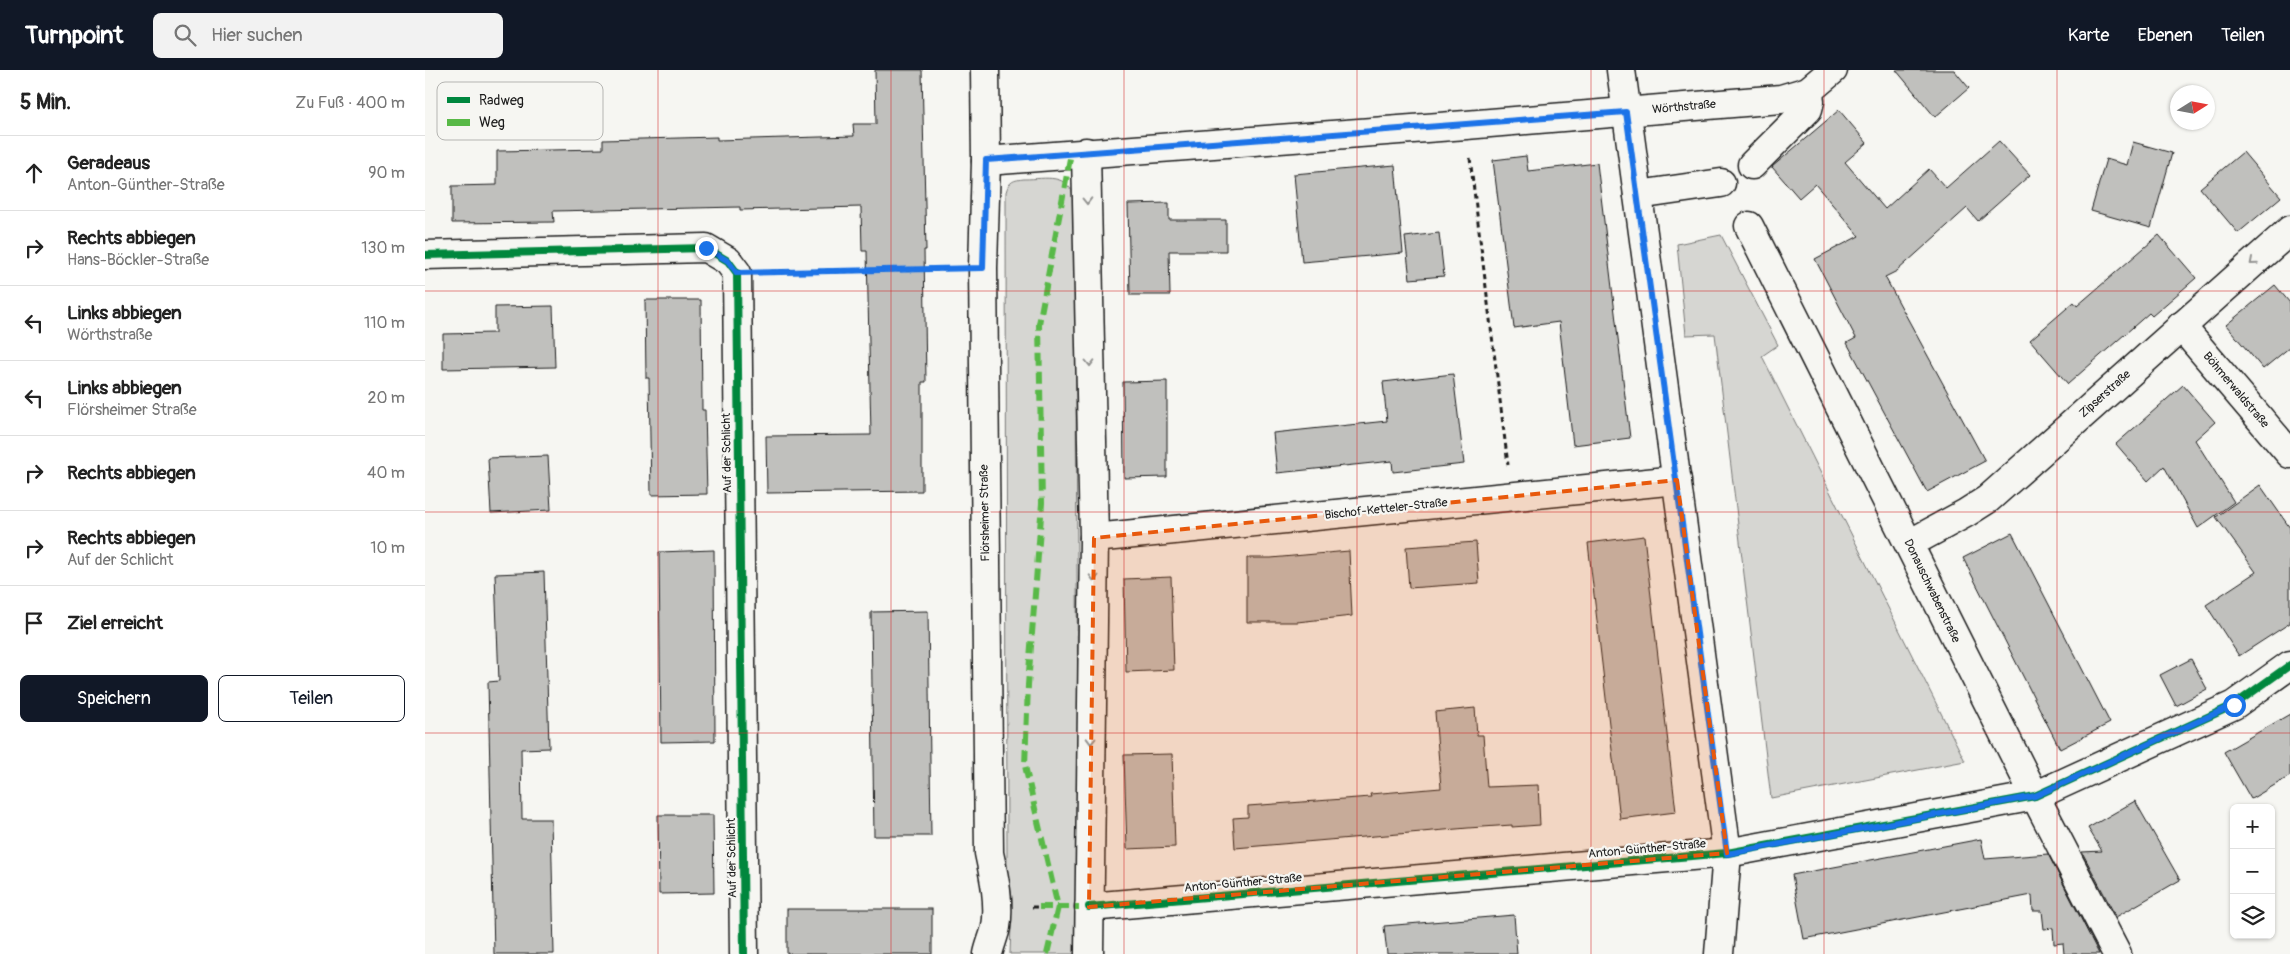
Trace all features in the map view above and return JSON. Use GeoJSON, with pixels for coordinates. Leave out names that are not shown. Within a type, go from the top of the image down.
{"type":"FeatureCollection","features":[{"type":"Feature","properties":{"kind":"street","name":"Flörsheimer Straße"},"geometry":{"type":"LineString","coordinates":[[985,70],[986,160],[983,268],[989,853],[995,884],[996,907],[996,926],[988,954]]}},
{"type":"Feature","properties":{"kind":"street"},"geometry":{"type":"LineString","coordinates":[[1621,70],[1727,854],[1719,954]]}},
{"type":"Feature","properties":{"kind":"street","name":"Wörthstraße"},"geometry":{"type":"LineString","coordinates":[[986,160],[1466,126],[1781,100],[1808,91],[1833,70]]}},
{"type":"Feature","properties":{"kind":"street"},"geometry":{"type":"LineString","coordinates":[[1752,165],[1808,108],[1810,101],[1808,91]]}},
{"type":"Feature","properties":{"kind":"street"},"geometry":{"type":"LineString","coordinates":[[1086,152],[1094,538],[1089,954]]}},
{"type":"Feature","properties":{"kind":"street"},"geometry":{"type":"LineString","coordinates":[[1638,195],[1721,183]]}},
{"type":"Feature","properties":{"kind":"street","name":"Donauschwabenstraße"},"geometry":{"type":"LineString","coordinates":[[1749,226],[2035,796],[2117,954]]}},
{"type":"Feature","properties":{"kind":"street","name":"Zipserstraße"},"geometry":{"type":"LineString","coordinates":[[1909,544],[1966,514],[1988,499],[2290,230]]}},
{"type":"Feature","properties":{"kind":"street"},"geometry":{"type":"LineString","coordinates":[[425,255],[706,248],[728,261],[737,273]]}},
{"type":"Feature","properties":{"kind":"street","name":"Auf der Schlicht"},"geometry":{"type":"LineString","coordinates":[[737,273],[744,954]]}},
{"type":"Feature","properties":{"kind":"street","name":"Böhmerwaldstraße"},"geometry":{"type":"LineString","coordinates":[[2181,326],[2290,454]]}},
{"type":"Feature","properties":{"kind":"street","name":"Bischof-Ketteler-Straße"},"geometry":{"type":"LineString","coordinates":[[1094,538],[1677,480]]}},
{"type":"Feature","properties":{"kind":"street","name":"Anton-Günther-Straße"},"geometry":{"type":"LineString","coordinates":[[1089,907],[1727,854],[2035,796],[2234,705],[2290,665]]}},
{"type":"Feature","properties":{"kind":"path"},"geometry":{"type":"LineString","coordinates":[[1466,126],[1511,496]]}},
{"type":"Feature","properties":{"kind":"path"},"geometry":{"type":"LineString","coordinates":[[737,273],[983,268]]}},
{"type":"Feature","properties":{"kind":"highlighted area"},"geometry":{"type":"Polygon","coordinates":[[[1677,480],[1727,853],[1089,907],[1094,538],[1677,480]]]}},
{"type":"Feature","properties":{"kind":"shaded area"},"geometry":{"type":"Polygon","coordinates":[[[1048,178],[1061,181],[1067,184],[1075,199],[1079,954],[1010,954],[1012,897],[1007,871],[1006,192],[1012,182],[1024,179],[1048,178]]]}},
{"type":"Feature","properties":{"kind":"shaded area"},"geometry":{"type":"Polygon","coordinates":[[[1721,235],[1778,345],[1762,356],[1965,761],[1771,798],[1715,334],[1686,335],[1677,244],[1721,235]]]}},
{"type":"Feature","properties":{"kind":"building"},"geometry":{"type":"Polygon","coordinates":[[[875,70],[922,70],[926,250],[924,250],[926,382],[922,382],[922,491],[767,493],[766,436],[871,435],[867,251],[862,251],[861,207],[740,210],[740,207],[553,211],[554,222],[452,223],[452,186],[497,185],[497,151],[603,149],[603,140],[717,137],[717,140],[854,136],[853,124],[876,124],[875,70]]]}},
{"type":"Feature","properties":{"kind":"building"},"geometry":{"type":"Polygon","coordinates":[[[1896,70],[1954,70],[1969,88],[1935,117],[1896,70]]]}},
{"type":"Feature","properties":{"kind":"building"},"geometry":{"type":"Polygon","coordinates":[[[1839,110],[1867,143],[1845,162],[1885,209],[1929,169],[1946,188],[1999,141],[2030,175],[1978,221],[1967,208],[1897,271],[1885,277],[1985,461],[1927,492],[1847,343],[1856,338],[1815,259],[1859,236],[1815,184],[1799,198],[1772,167],[1839,110]]]}},
{"type":"Feature","properties":{"kind":"building"},"geometry":{"type":"Polygon","coordinates":[[[2133,142],[2172,153],[2151,228],[2091,211],[2106,159],[2127,165],[2133,142]]]}},
{"type":"Feature","properties":{"kind":"building"},"geometry":{"type":"Polygon","coordinates":[[[2243,152],[2281,197],[2238,233],[2200,188],[2243,152]]]}},
{"type":"Feature","properties":{"kind":"building"},"geometry":{"type":"Polygon","coordinates":[[[1526,156],[1528,171],[1597,163],[1630,438],[1573,445],[1559,322],[1514,328],[1493,160],[1526,156]]]}},
{"type":"Feature","properties":{"kind":"building"},"geometry":{"type":"Polygon","coordinates":[[[1395,165],[1403,253],[1302,262],[1294,174],[1395,165]]]}},
{"type":"Feature","properties":{"kind":"building"},"geometry":{"type":"Polygon","coordinates":[[[1169,203],[1169,220],[1226,220],[1226,251],[1169,251],[1170,295],[1130,295],[1128,204],[1169,203]]]}},
{"type":"Feature","properties":{"kind":"building"},"geometry":{"type":"Polygon","coordinates":[[[1439,233],[1444,276],[1410,279],[1405,237],[1439,233]]]}},
{"type":"Feature","properties":{"kind":"building"},"geometry":{"type":"Polygon","coordinates":[[[2159,235],[2196,278],[2152,316],[2149,313],[2068,384],[2030,340],[2074,302],[2077,306],[2159,235]]]}},
{"type":"Feature","properties":{"kind":"building"},"geometry":{"type":"Polygon","coordinates":[[[2275,285],[2290,303],[2290,347],[2263,369],[2226,325],[2275,285]]]}},
{"type":"Feature","properties":{"kind":"building"},"geometry":{"type":"Polygon","coordinates":[[[645,300],[701,300],[702,410],[705,410],[707,494],[651,495],[649,378],[646,378],[645,300]]]}},
{"type":"Feature","properties":{"kind":"building"},"geometry":{"type":"Polygon","coordinates":[[[553,306],[555,367],[443,369],[443,334],[495,333],[495,307],[553,306]]]}},
{"type":"Feature","properties":{"kind":"building"},"geometry":{"type":"Polygon","coordinates":[[[1453,374],[1464,464],[1393,472],[1392,461],[1277,473],[1273,433],[1387,421],[1383,382],[1453,374]]]}},
{"type":"Feature","properties":{"kind":"building"},"geometry":{"type":"Polygon","coordinates":[[[1167,381],[1167,477],[1124,478],[1123,382],[1167,381]]]}},
{"type":"Feature","properties":{"kind":"building"},"geometry":{"type":"Polygon","coordinates":[[[2183,385],[2215,422],[2195,440],[2234,502],[2198,528],[2164,466],[2148,481],[2116,444],[2183,385]]]}},
{"type":"Feature","properties":{"kind":"building"},"geometry":{"type":"Polygon","coordinates":[[[548,456],[551,510],[491,513],[488,458],[548,456]]]}},
{"type":"Feature","properties":{"kind":"building"},"geometry":{"type":"Polygon","coordinates":[[[2260,485],[2290,528],[2290,623],[2239,656],[2206,605],[2256,572],[2216,517],[2260,485]]]}},
{"type":"Feature","properties":{"kind":"building"},"geometry":{"type":"Polygon","coordinates":[[[2012,533],[2110,723],[2060,749],[1963,558],[2012,533]]]}},
{"type":"Feature","properties":{"kind":"building"},"geometry":{"type":"Polygon","coordinates":[[[1644,536],[1676,812],[1620,819],[1588,543],[1644,536]]]}},
{"type":"Feature","properties":{"kind":"building"},"geometry":{"type":"Polygon","coordinates":[[[1476,542],[1479,583],[1409,588],[1406,547],[1476,542]]]}},
{"type":"Feature","properties":{"kind":"building"},"geometry":{"type":"Polygon","coordinates":[[[714,550],[715,741],[661,742],[659,552],[714,550]]]}},
{"type":"Feature","properties":{"kind":"building"},"geometry":{"type":"Polygon","coordinates":[[[1349,551],[1352,616],[1297,622],[1247,622],[1247,558],[1271,558],[1349,551]]]}},
{"type":"Feature","properties":{"kind":"building"},"geometry":{"type":"Polygon","coordinates":[[[544,572],[549,748],[521,749],[522,819],[551,819],[554,954],[494,954],[488,682],[499,681],[495,574],[544,572]]]}},
{"type":"Feature","properties":{"kind":"building"},"geometry":{"type":"Polygon","coordinates":[[[1171,577],[1174,670],[1126,672],[1124,579],[1171,577]]]}},
{"type":"Feature","properties":{"kind":"building"},"geometry":{"type":"Polygon","coordinates":[[[928,611],[931,836],[874,836],[871,612],[928,611]]]}},
{"type":"Feature","properties":{"kind":"building"},"geometry":{"type":"Polygon","coordinates":[[[2191,659],[2207,689],[2176,706],[2160,675],[2191,659]]]}},
{"type":"Feature","properties":{"kind":"building"},"geometry":{"type":"Polygon","coordinates":[[[1475,708],[1477,735],[1483,735],[1487,787],[1538,785],[1540,825],[1468,828],[1235,848],[1233,818],[1248,817],[1248,806],[1371,797],[1370,794],[1441,788],[1435,712],[1475,708]]]}},
{"type":"Feature","properties":{"kind":"building"},"geometry":{"type":"Polygon","coordinates":[[[2290,714],[2290,776],[2251,799],[2224,752],[2290,714]]]}},
{"type":"Feature","properties":{"kind":"building"},"geometry":{"type":"Polygon","coordinates":[[[1172,754],[1175,847],[1127,849],[1124,755],[1172,754]]]}},
{"type":"Feature","properties":{"kind":"building"},"geometry":{"type":"Polygon","coordinates":[[[2135,801],[2180,880],[2116,917],[2082,852],[2102,851],[2088,828],[2135,801]]]}},
{"type":"Feature","properties":{"kind":"building"},"geometry":{"type":"Polygon","coordinates":[[[658,815],[713,815],[714,893],[659,894],[658,815]]]}},
{"type":"Feature","properties":{"kind":"building"},"geometry":{"type":"Polygon","coordinates":[[[1981,839],[1985,859],[2048,854],[2099,954],[2064,954],[2063,943],[2054,944],[2053,928],[2044,929],[2042,911],[2033,911],[2032,895],[1804,939],[1792,875],[1981,839]]]}},
{"type":"Feature","properties":{"kind":"building"},"geometry":{"type":"Polygon","coordinates":[[[787,909],[932,909],[932,954],[787,954],[787,909]]]}},
{"type":"Feature","properties":{"kind":"building"},"geometry":{"type":"Polygon","coordinates":[[[1514,915],[1517,954],[1387,954],[1384,926],[1514,915]]]}},
{"type":"Feature","properties":{"kind":"marked path"},"geometry":{"type":"LineString","coordinates":[[1047,954],[1058,907],[1025,766],[1028,685],[1042,503],[1039,324],[1071,153]]}},
{"type":"Feature","properties":{"kind":"marked path"},"geometry":{"type":"LineString","coordinates":[[1039,907],[1079,907]]}},
{"type":"Feature","properties":{"kind":"cycle path"},"geometry":{"type":"LineString","coordinates":[[425,255],[706,248],[728,261],[737,273],[744,954]]}},
{"type":"Feature","properties":{"kind":"cycle path"},"geometry":{"type":"LineString","coordinates":[[1089,907],[1727,853],[2035,796],[2234,705],[2290,665]]}},
{"type":"Feature","properties":{"kind":"route"},"geometry":{"type":"LineString","coordinates":[[706,248],[728,261],[737,273],[983,268],[986,160],[1466,126],[1626,112],[1727,854],[2035,796],[2234,705]]}}]}
